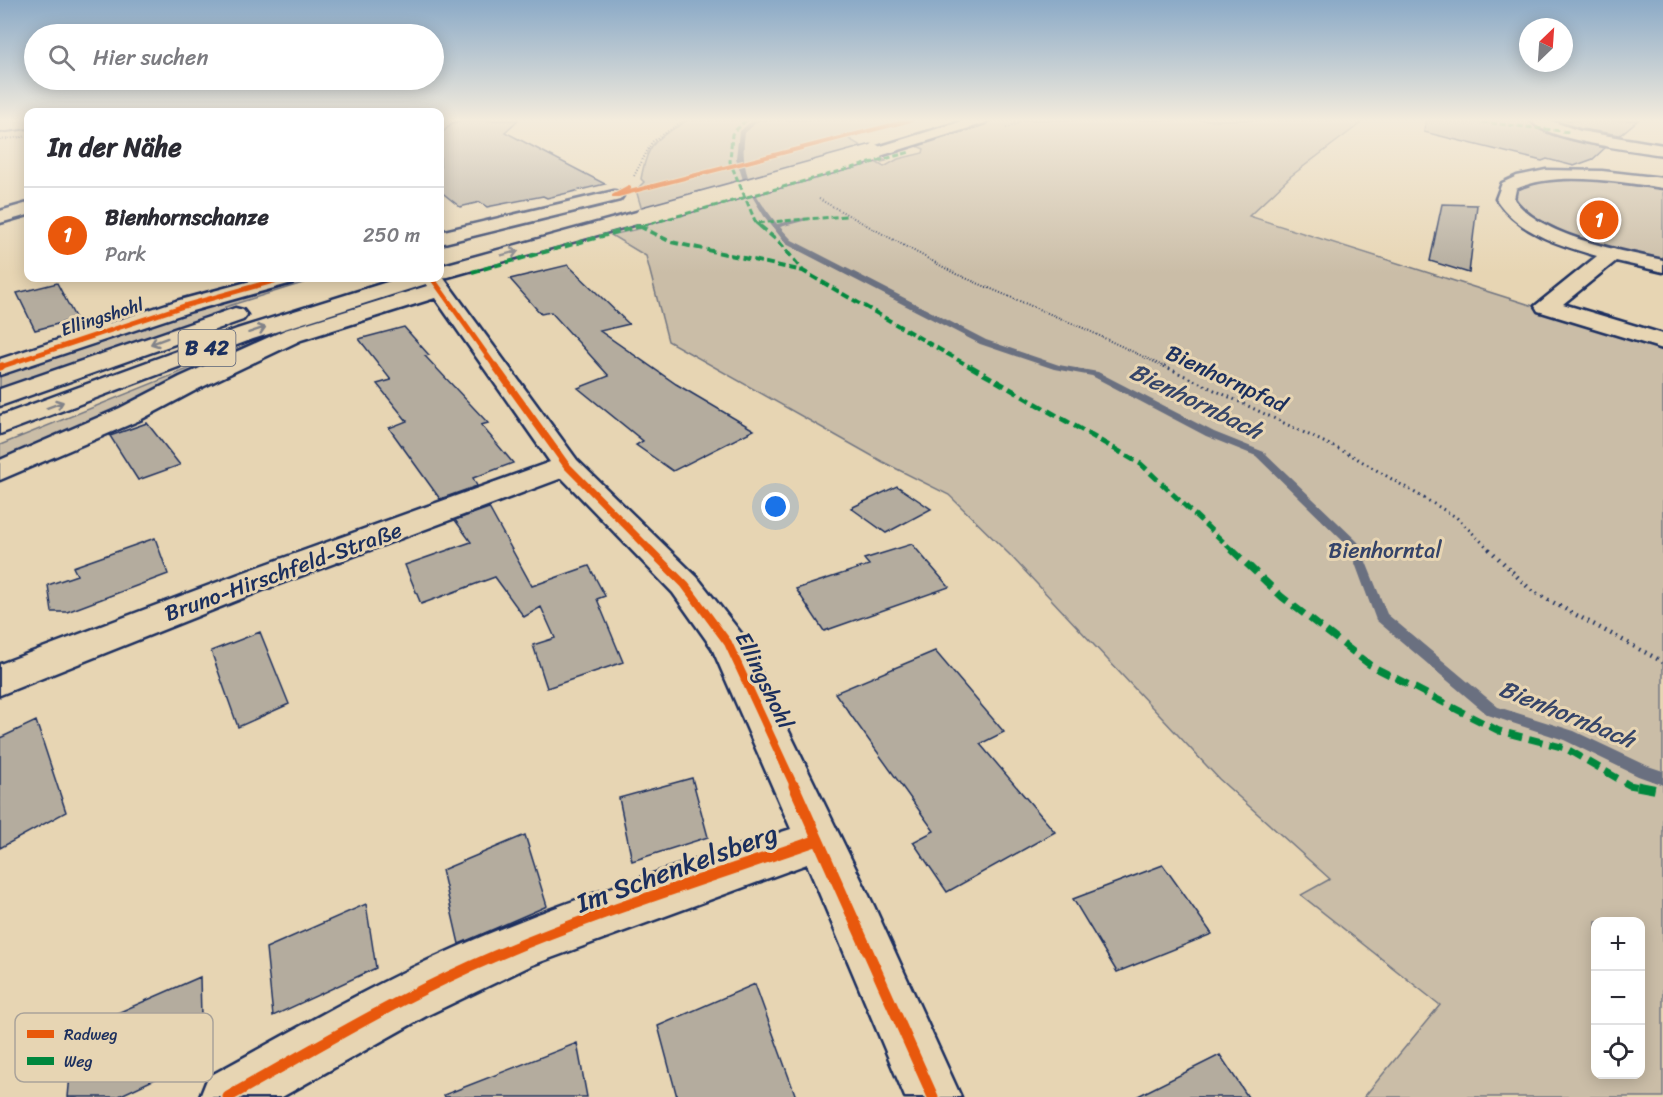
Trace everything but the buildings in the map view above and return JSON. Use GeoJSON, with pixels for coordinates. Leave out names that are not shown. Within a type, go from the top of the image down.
{"type":"FeatureCollection","features":[{"type":"Feature","properties":{"kind":"main road","name":"B 42"},"geometry":{"type":"LineString","coordinates":[[444,266],[763,171]]}},
{"type":"Feature","properties":{"kind":"main road","name":"B 42"},"geometry":{"type":"LineString","coordinates":[[641,208],[797,171]]}},
{"type":"Feature","properties":{"kind":"main road"},"geometry":{"type":"LineString","coordinates":[[1663,183],[1608,176],[1563,175],[1528,179],[1507,190],[1505,199],[1528,222],[1568,240],[1663,266]]}},
{"type":"Feature","properties":{"kind":"main road"},"geometry":{"type":"LineString","coordinates":[[444,265],[614,196]]}},
{"type":"Feature","properties":{"kind":"main road"},"geometry":{"type":"LineString","coordinates":[[0,217],[24,199]]}},
{"type":"Feature","properties":{"kind":"main road"},"geometry":{"type":"LineString","coordinates":[[1613,254],[1546,306],[1663,342]]}},
{"type":"Feature","properties":{"kind":"main road","name":"Ellingshohl"},"geometry":{"type":"LineString","coordinates":[[444,280],[567,466],[685,585],[716,623],[747,680],[933,1097]]}},
{"type":"Feature","properties":{"kind":"main road","name":"Ellingshohl"},"geometry":{"type":"LineString","coordinates":[[0,367],[174,309],[270,282]]}},
{"type":"Feature","properties":{"kind":"main road","name":"B 42"},"geometry":{"type":"LineString","coordinates":[[0,398],[180,333],[342,282]]}},
{"type":"Feature","properties":{"kind":"main road","name":"B 42"},"geometry":{"type":"LineString","coordinates":[[0,426],[245,334],[395,282]]}},
{"type":"Feature","properties":{"kind":"main road"},"geometry":{"type":"LineString","coordinates":[[0,471],[130,414],[189,383],[406,282]]}},
{"type":"Feature","properties":{"kind":"main road","name":"Bruno-Hirschfeld-Straße"},"geometry":{"type":"LineString","coordinates":[[0,680],[220,593],[567,466]]}},
{"type":"Feature","properties":{"kind":"main road","name":"Im Schenkelsberg"},"geometry":{"type":"LineString","coordinates":[[228,1097],[348,1029],[474,966],[598,917],[818,840]]}},
{"type":"Feature","properties":{"kind":"path"},"geometry":{"type":"LineString","coordinates":[[633,178],[636,171]]}},
{"type":"Feature","properties":{"kind":"green space","name":"Bienhorntal"},"geometry":{"type":"Polygon","coordinates":[[[643,171],[1297,171],[1249,216],[1663,347],[1663,1097],[1364,1097],[1440,1005],[1301,895],[1330,879],[1219,779],[1010,555],[949,495],[883,462],[668,341],[646,256],[611,235],[647,227],[636,190],[644,182],[641,179],[643,171]]]}},
{"type":"Feature","properties":{"kind":"green space"},"geometry":{"type":"Polygon","coordinates":[[[1572,177],[1663,186],[1663,262],[1605,249],[1567,236],[1532,217],[1517,204],[1516,192],[1521,187],[1542,180],[1572,177]]]}},
{"type":"Feature","properties":{"kind":"green space"},"geometry":{"type":"Polygon","coordinates":[[[281,282],[306,282],[225,307],[227,311],[0,389],[0,370],[281,282]]]}},
{"type":"Feature","properties":{"kind":"green space"},"geometry":{"type":"Polygon","coordinates":[[[417,286],[422,289],[291,333],[0,466],[0,445],[284,330],[417,286]]]}},
{"type":"Feature","properties":{"kind":"waterway","name":"Bienhornbach"},"geometry":{"type":"LineString","coordinates":[[743,171],[752,194],[776,226]]}},
{"type":"Feature","properties":{"kind":"waterway"},"geometry":{"type":"LineString","coordinates":[[776,226],[804,220]]}},
{"type":"Feature","properties":{"kind":"waterway","name":"Bienhornbach"},"geometry":{"type":"LineString","coordinates":[[776,226],[789,242],[983,342],[1057,367],[1095,374],[1210,434],[1260,454],[1354,545],[1381,617],[1493,711],[1569,735],[1643,771],[1663,778]]}},
{"type":"Feature","properties":{"kind":"marked path"},"geometry":{"type":"LineString","coordinates":[[734,171],[756,223],[846,216]]}},
{"type":"Feature","properties":{"kind":"marked path"},"geometry":{"type":"LineString","coordinates":[[472,272],[840,171]]}},
{"type":"Feature","properties":{"kind":"marked path"},"geometry":{"type":"LineString","coordinates":[[756,223],[779,242],[803,271],[1141,464],[1282,597],[1370,665],[1499,731],[1565,748],[1629,785],[1663,791]]}},
{"type":"Feature","properties":{"kind":"marked path"},"geometry":{"type":"LineString","coordinates":[[636,225],[671,242],[803,271]]}},
{"type":"Feature","properties":{"kind":"cycle path"},"geometry":{"type":"LineString","coordinates":[[629,188],[614,196],[626,195],[716,171]]}},
{"type":"Feature","properties":{"kind":"cycle path"},"geometry":{"type":"LineString","coordinates":[[0,367],[184,306],[270,282]]}},
{"type":"Feature","properties":{"kind":"cycle path"},"geometry":{"type":"LineString","coordinates":[[435,282],[567,466],[685,585],[728,643],[857,923],[933,1097]]}},
{"type":"Feature","properties":{"kind":"cycle path"},"geometry":{"type":"LineString","coordinates":[[228,1097],[379,1012],[472,966],[600,915],[818,840]]}},
{"type":"Feature","properties":{"kind":"place","name":"Bienhornschanze"},"geometry":{"type":"Point","coordinates":[1599,220]}}]}
